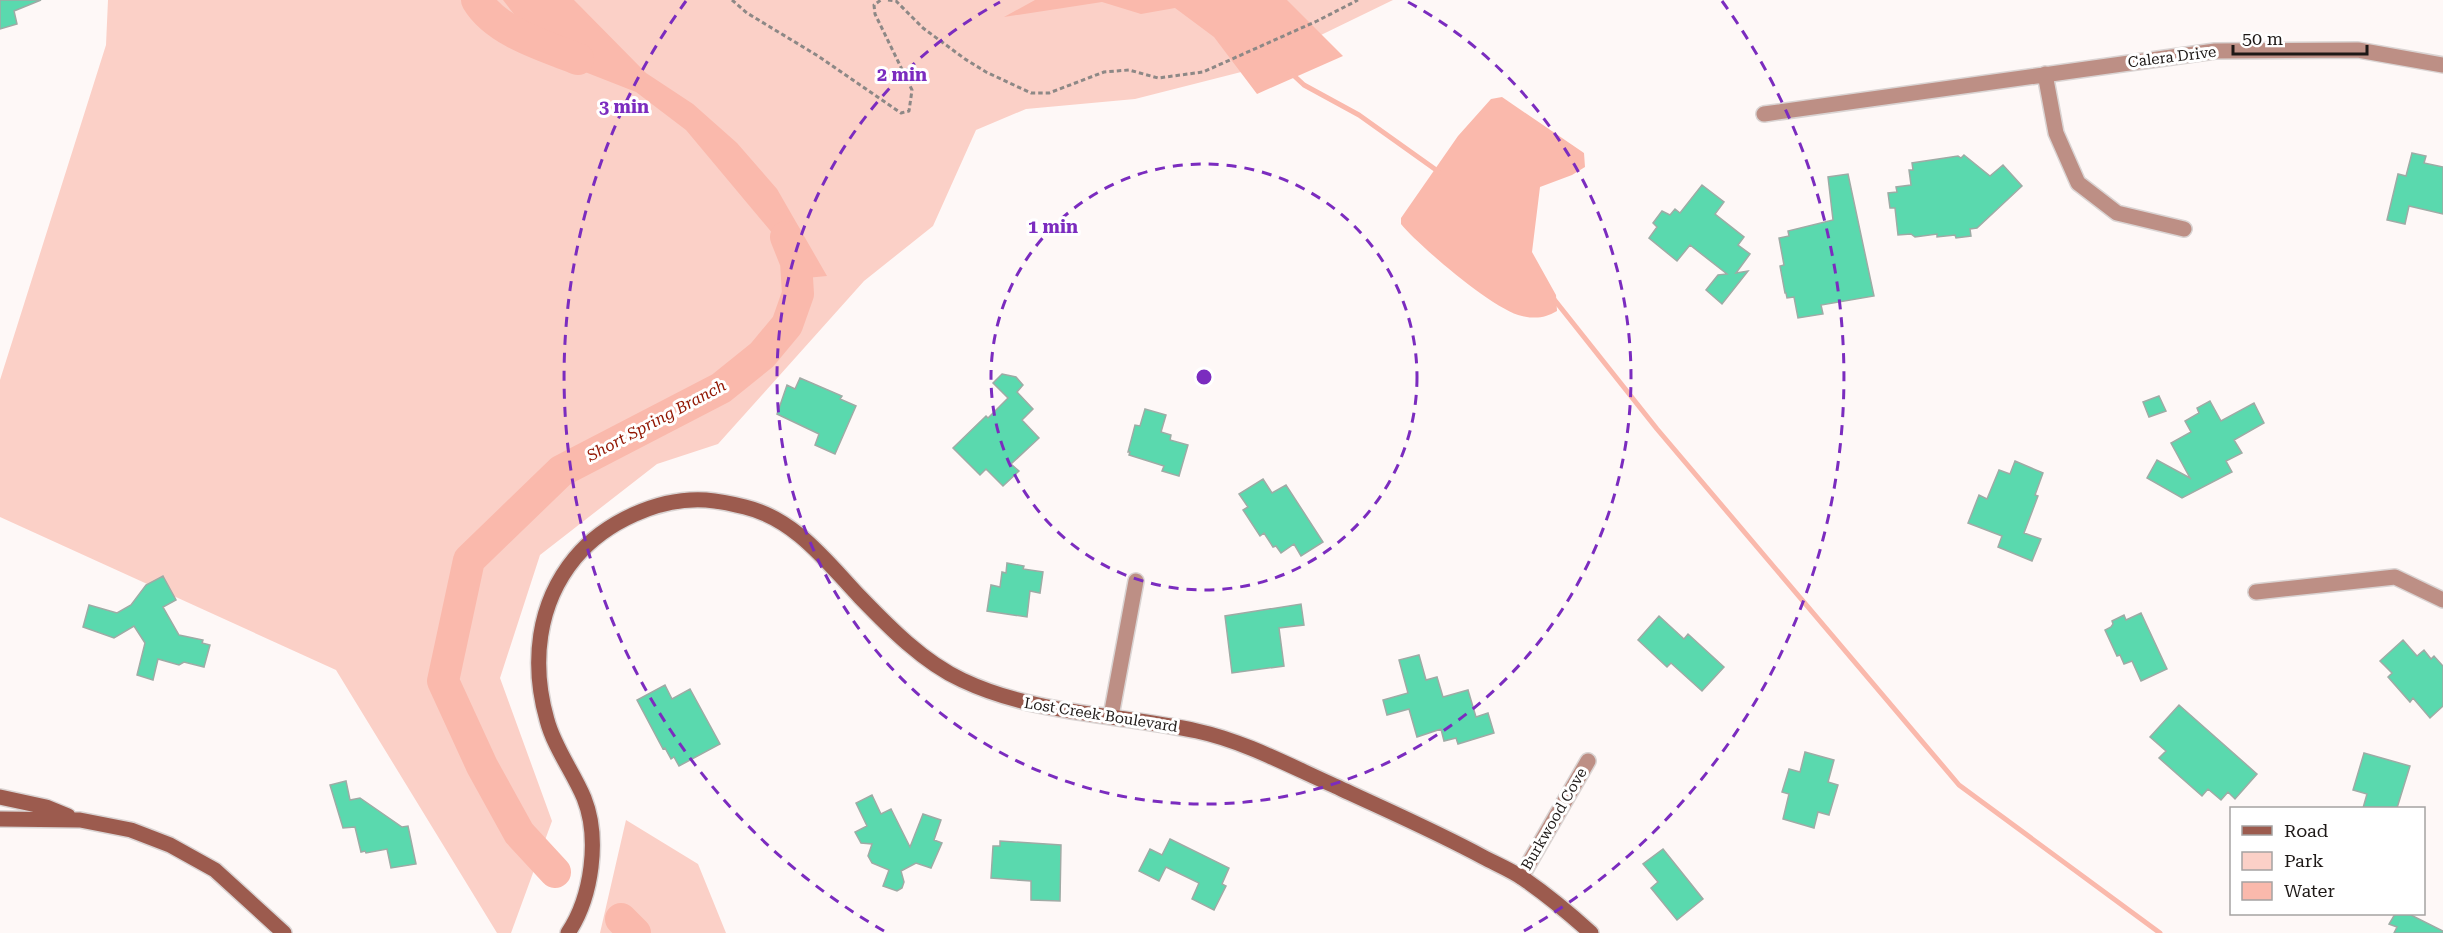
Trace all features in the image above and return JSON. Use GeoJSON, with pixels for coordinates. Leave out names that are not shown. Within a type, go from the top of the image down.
{"type":"FeatureCollection","features":[{"type":"Feature","properties":{"kind":"street","name":"Calera Drive"},"geometry":{"type":"LineString","coordinates":[[1764,114],[2215,51],[2358,50],[2443,65]]}},
{"type":"Feature","properties":{"kind":"street"},"geometry":{"type":"LineString","coordinates":[[2045,74],[2056,133],[2078,183],[2117,213],[2184,229]]}},
{"type":"Feature","properties":{"kind":"street","name":"Lost Creek Boulevard"},"geometry":{"type":"LineString","coordinates":[[568,933],[582,902],[590,870],[592,836],[585,801],[547,724],[538,680],[538,644],[543,618],[554,590],[576,558],[597,538],[631,516],[665,504],[706,500],[749,508],[778,520],[812,544],[860,597],[911,647],[958,679],[1004,698],[1038,707],[1111,716],[1202,732],[1267,755],[1455,842],[1521,877],[1591,933]]}},
{"type":"Feature","properties":{"kind":"street"},"geometry":{"type":"LineString","coordinates":[[2256,591],[2395,578],[2443,600]]}},
{"type":"Feature","properties":{"kind":"street"},"geometry":{"type":"LineString","coordinates":[[1111,716],[1136,581]]}},
{"type":"Feature","properties":{"kind":"street","name":"Burkwood Cove"},"geometry":{"type":"LineString","coordinates":[[1521,877],[1588,761]]}},
{"type":"Feature","properties":{"kind":"street"},"geometry":{"type":"LineString","coordinates":[[0,797],[46,807],[80,820],[131,830],[170,845],[215,870],[284,933]]}},
{"type":"Feature","properties":{"kind":"street"},"geometry":{"type":"LineString","coordinates":[[0,819],[80,820]]}},
{"type":"Feature","properties":{"kind":"path"},"geometry":{"type":"LineString","coordinates":[[732,0],[747,13],[818,56],[901,113],[909,111],[912,90],[875,14],[874,5],[881,0]]}},
{"type":"Feature","properties":{"kind":"path"},"geometry":{"type":"LineString","coordinates":[[888,0],[896,1],[923,28],[986,72],[1031,93],[1049,93],[1104,72],[1129,70],[1158,78],[1203,72],[1358,0]]}},
{"type":"Feature","properties":{"kind":"green space"},"geometry":{"type":"Polygon","coordinates":[[[108,0],[1393,0],[1249,70],[1135,99],[1026,109],[976,130],[933,226],[864,281],[718,444],[657,464],[540,555],[500,678],[552,821],[511,933],[497,933],[336,670],[0,517],[0,380],[106,45],[108,0]]]}},
{"type":"Feature","properties":{"kind":"green space"},"geometry":{"type":"Polygon","coordinates":[[[626,820],[698,864],[726,933],[600,933],[626,820]]]}},
{"type":"Feature","properties":{"kind":"water"},"geometry":{"type":"Polygon","coordinates":[[[503,0],[574,0],[646,73],[693,104],[737,143],[777,189],[827,276],[795,279],[778,240],[686,130],[636,92],[585,72],[535,41],[503,0]]]}},
{"type":"Feature","properties":{"kind":"water"},"geometry":{"type":"Polygon","coordinates":[[[1035,0],[1287,0],[1343,56],[1257,94],[1214,37],[1175,8],[1141,14],[1102,2],[1004,17],[1035,0]]]}},
{"type":"Feature","properties":{"kind":"water"},"geometry":{"type":"Polygon","coordinates":[[[1502,97],[1584,153],[1585,167],[1572,175],[1540,187],[1532,252],[1556,295],[1557,311],[1540,317],[1522,316],[1494,303],[1440,261],[1401,224],[1401,218],[1458,136],[1491,99],[1502,97]]]}},
{"type":"Feature","properties":{"kind":"building"},"geometry":{"type":"Polygon","coordinates":[[[0,0],[41,0],[14,11],[17,24],[0,29],[0,0]]]}},
{"type":"Feature","properties":{"kind":"building"},"geometry":{"type":"Polygon","coordinates":[[[2412,153],[2426,156],[2424,163],[2443,167],[2443,214],[2409,206],[2405,224],[2387,220],[2398,174],[2406,176],[2412,153]]]}},
{"type":"Feature","properties":{"kind":"building"},"geometry":{"type":"Polygon","coordinates":[[[1964,155],[1990,176],[2003,165],[2022,186],[1977,228],[1970,229],[1971,236],[1956,238],[1955,235],[1937,237],[1937,234],[1915,237],[1911,234],[1898,235],[1895,208],[1890,208],[1888,193],[1897,192],[1896,187],[1911,185],[1909,170],[1913,170],[1912,163],[1958,156],[1961,158],[1964,155]]]}},
{"type":"Feature","properties":{"kind":"building"},"geometry":{"type":"Polygon","coordinates":[[[1848,174],[1874,296],[1821,305],[1823,314],[1798,318],[1794,297],[1787,298],[1785,293],[1780,266],[1784,265],[1779,238],[1789,236],[1788,231],[1833,220],[1828,177],[1848,174]]]}},
{"type":"Feature","properties":{"kind":"building"},"geometry":{"type":"Polygon","coordinates":[[[1702,185],[1724,202],[1715,214],[1744,237],[1738,245],[1750,254],[1736,273],[1748,271],[1722,304],[1706,290],[1718,275],[1727,274],[1690,245],[1677,261],[1649,238],[1657,227],[1653,223],[1662,211],[1670,215],[1675,209],[1680,213],[1702,185]]]}},
{"type":"Feature","properties":{"kind":"building"},"geometry":{"type":"Polygon","coordinates":[[[1002,374],[1016,377],[1023,385],[1017,392],[1033,409],[1022,420],[1039,438],[1011,464],[1019,471],[1003,486],[986,469],[980,475],[953,448],[1008,398],[993,383],[1002,374]]]}},
{"type":"Feature","properties":{"kind":"building"},"geometry":{"type":"Polygon","coordinates":[[[800,378],[842,396],[840,399],[856,406],[835,454],[815,445],[819,434],[777,414],[787,385],[795,389],[800,378]]]}},
{"type":"Feature","properties":{"kind":"building"},"geometry":{"type":"Polygon","coordinates":[[[2159,396],[2166,411],[2149,417],[2143,402],[2159,396]]]}},
{"type":"Feature","properties":{"kind":"building"},"geometry":{"type":"Polygon","coordinates":[[[2210,401],[2221,421],[2254,403],[2264,423],[2234,440],[2242,453],[2226,461],[2232,472],[2182,498],[2147,478],[2157,460],[2190,478],[2171,443],[2191,432],[2185,421],[2199,413],[2197,408],[2210,401]]]}},
{"type":"Feature","properties":{"kind":"building"},"geometry":{"type":"Polygon","coordinates":[[[1145,409],[1166,415],[1161,432],[1171,435],[1170,440],[1188,445],[1179,476],[1162,471],[1164,466],[1129,455],[1135,425],[1140,426],[1145,409]]]}},
{"type":"Feature","properties":{"kind":"building"},"geometry":{"type":"Polygon","coordinates":[[[2015,461],[2043,473],[2035,495],[2038,496],[2024,533],[2041,539],[2032,561],[1998,547],[2002,536],[1968,523],[1979,495],[1987,499],[1999,470],[2010,474],[2015,461]]]}},
{"type":"Feature","properties":{"kind":"building"},"geometry":{"type":"Polygon","coordinates":[[[1263,479],[1272,493],[1286,485],[1323,542],[1301,556],[1294,544],[1281,553],[1276,546],[1273,547],[1264,533],[1260,536],[1243,510],[1248,507],[1239,494],[1263,479]]]}},
{"type":"Feature","properties":{"kind":"building"},"geometry":{"type":"Polygon","coordinates":[[[1007,563],[1024,566],[1023,569],[1043,572],[1040,593],[1030,591],[1027,617],[987,611],[991,585],[1000,587],[1002,572],[1006,573],[1007,563]]]}},
{"type":"Feature","properties":{"kind":"building"},"geometry":{"type":"Polygon","coordinates":[[[163,576],[176,600],[163,607],[179,635],[203,640],[202,643],[210,645],[204,667],[184,662],[179,665],[158,659],[153,680],[137,675],[145,643],[134,626],[114,638],[83,627],[89,605],[117,613],[131,605],[146,585],[163,576]]]}},
{"type":"Feature","properties":{"kind":"building"},"geometry":{"type":"Polygon","coordinates":[[[1301,604],[1304,625],[1279,628],[1284,666],[1232,673],[1225,616],[1301,604]]]}},
{"type":"Feature","properties":{"kind":"building"},"geometry":{"type":"Polygon","coordinates":[[[2141,613],[2167,669],[2141,681],[2132,661],[2124,664],[2120,655],[2117,656],[2105,630],[2111,627],[2112,621],[2124,615],[2126,620],[2141,613]]]}},
{"type":"Feature","properties":{"kind":"building"},"geometry":{"type":"Polygon","coordinates":[[[1659,616],[1684,639],[1688,634],[1724,667],[1702,691],[1671,663],[1667,667],[1638,640],[1659,616]]]}},
{"type":"Feature","properties":{"kind":"building"},"geometry":{"type":"Polygon","coordinates":[[[2403,640],[2417,656],[2424,650],[2431,659],[2434,656],[2443,666],[2443,706],[2430,718],[2413,698],[2410,702],[2388,677],[2392,673],[2380,661],[2403,640]]]}},
{"type":"Feature","properties":{"kind":"building"},"geometry":{"type":"Polygon","coordinates":[[[1419,655],[1426,680],[1437,677],[1443,697],[1468,690],[1476,717],[1488,713],[1494,733],[1458,744],[1456,738],[1444,741],[1441,729],[1417,737],[1409,709],[1387,715],[1383,700],[1408,693],[1399,660],[1419,655]]]}},
{"type":"Feature","properties":{"kind":"building"},"geometry":{"type":"Polygon","coordinates":[[[665,685],[672,699],[690,689],[720,744],[679,766],[674,757],[671,759],[665,748],[663,749],[637,700],[665,685]]]}},
{"type":"Feature","properties":{"kind":"building"},"geometry":{"type":"Polygon","coordinates":[[[2179,705],[2257,774],[2235,799],[2228,792],[2221,800],[2208,789],[2202,796],[2159,758],[2166,751],[2150,737],[2179,705]]]}},
{"type":"Feature","properties":{"kind":"building"},"geometry":{"type":"Polygon","coordinates":[[[1805,752],[1834,760],[1828,782],[1838,785],[1829,815],[1818,812],[1814,828],[1783,819],[1789,794],[1782,792],[1789,769],[1800,772],[1805,752]]]}},
{"type":"Feature","properties":{"kind":"building"},"geometry":{"type":"Polygon","coordinates":[[[2364,753],[2410,766],[2397,807],[2363,807],[2367,794],[2353,790],[2364,753]]]}},
{"type":"Feature","properties":{"kind":"building"},"geometry":{"type":"Polygon","coordinates":[[[346,781],[350,800],[360,798],[402,827],[408,826],[416,864],[391,868],[387,849],[361,852],[355,827],[343,828],[330,785],[346,781]]]}},
{"type":"Feature","properties":{"kind":"building"},"geometry":{"type":"Polygon","coordinates":[[[872,795],[881,814],[891,809],[910,847],[923,814],[941,820],[934,840],[942,843],[931,868],[916,863],[901,871],[904,882],[902,888],[897,891],[883,886],[889,870],[872,863],[868,856],[872,844],[861,843],[855,832],[867,826],[856,803],[872,795]]]}},
{"type":"Feature","properties":{"kind":"building"},"geometry":{"type":"Polygon","coordinates":[[[1170,839],[1229,868],[1222,884],[1226,886],[1214,910],[1192,899],[1199,883],[1166,867],[1159,881],[1139,871],[1150,849],[1162,855],[1170,839]]]}},
{"type":"Feature","properties":{"kind":"building"},"geometry":{"type":"Polygon","coordinates":[[[1000,841],[1061,845],[1060,901],[1031,900],[1031,881],[991,878],[993,846],[1000,846],[1000,841]]]}},
{"type":"Feature","properties":{"kind":"building"},"geometry":{"type":"Polygon","coordinates":[[[1663,849],[1703,899],[1677,920],[1651,888],[1658,882],[1643,864],[1663,849]]]}},
{"type":"Feature","properties":{"kind":"building"},"geometry":{"type":"Polygon","coordinates":[[[2394,915],[2411,915],[2443,933],[2394,933],[2397,927],[2389,924],[2394,915]]]}},
{"type":"Feature","properties":{"kind":"waterway","name":"Short Spring Branch"},"geometry":{"type":"LineString","coordinates":[[477,0],[496,21],[522,37],[578,59]]}},
{"type":"Feature","properties":{"kind":"waterway"},"geometry":{"type":"LineString","coordinates":[[1290,72],[1304,85],[1359,115],[1439,172]]}},
{"type":"Feature","properties":{"kind":"waterway","name":"Short Spring Branch"},"geometry":{"type":"LineString","coordinates":[[555,872],[519,833],[482,766],[443,681],[469,560],[561,471],[721,388],[762,355],[787,325],[798,294],[796,262],[786,237]]}},
{"type":"Feature","properties":{"kind":"waterway"},"geometry":{"type":"LineString","coordinates":[[1553,298],[1657,429],[1959,785],[2160,933]]}},
{"type":"Feature","properties":{"kind":"waterway","name":"Short Spring Branch"},"geometry":{"type":"LineString","coordinates":[[621,919],[635,933]]}}]}
